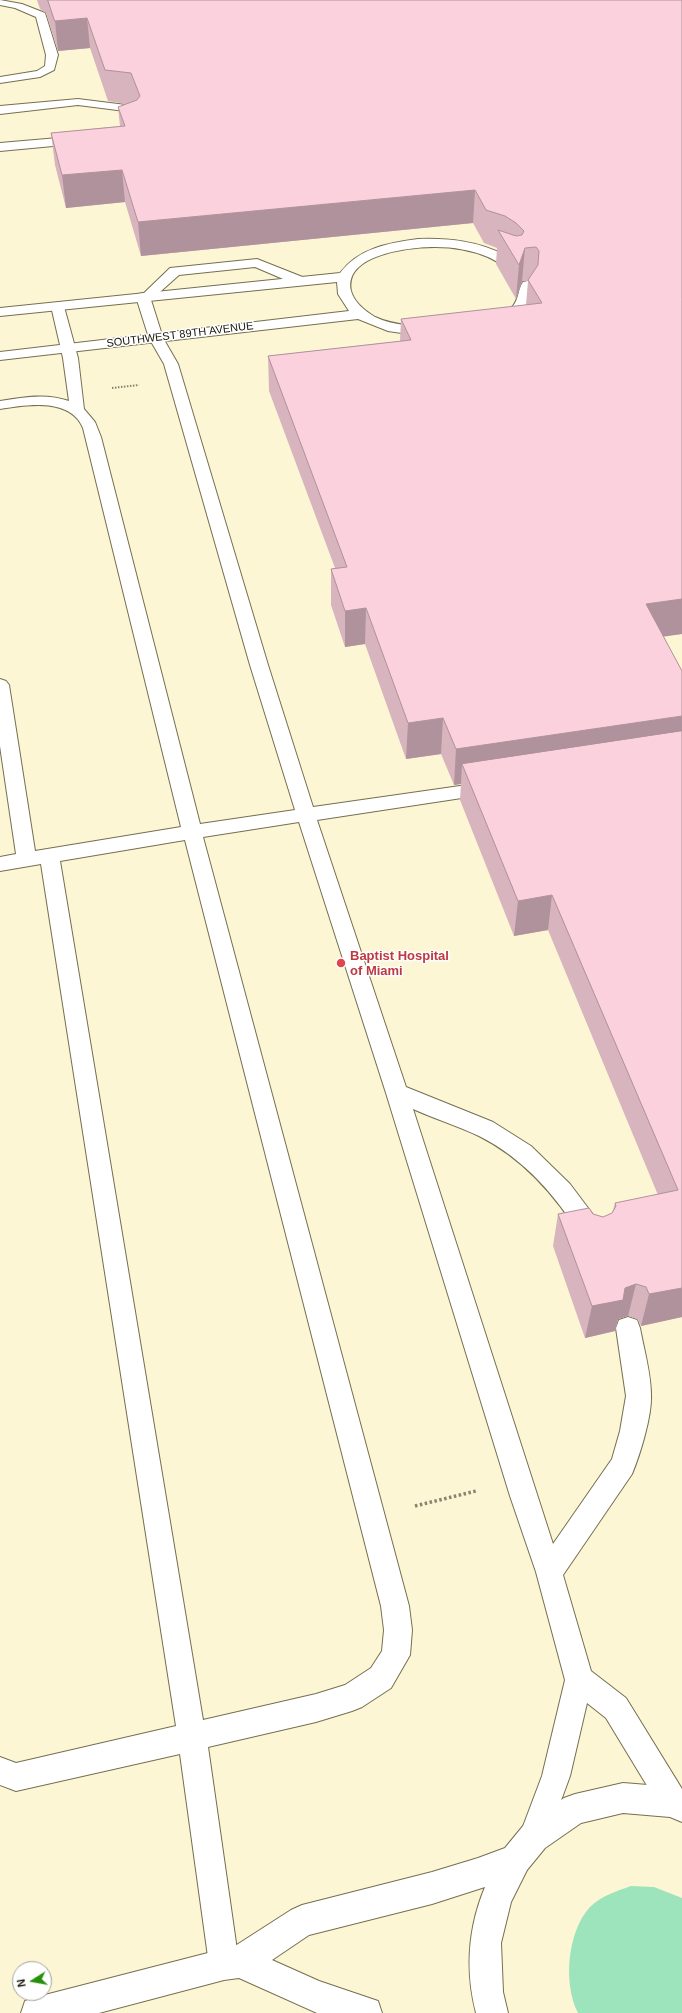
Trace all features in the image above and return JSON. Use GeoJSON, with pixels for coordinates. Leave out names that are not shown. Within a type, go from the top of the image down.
{"type":"FeatureCollection","features":[{"type":"Feature","properties":{"kind":"street"},"geometry":{"type":"LineString","coordinates":[[439,334],[409,332],[382,325],[361,314],[348,302],[343,289],[345,277],[357,262],[378,251],[405,244],[435,242],[466,245],[493,253],[513,265]]}},
{"type":"Feature","properties":{"kind":"street"},"geometry":{"type":"LineString","coordinates":[[0,312],[345,277]]}},
{"type":"Feature","properties":{"kind":"street"},"geometry":{"type":"LineString","coordinates":[[482,328],[495,324],[514,313],[526,300],[528,285]]}},
{"type":"Feature","properties":{"kind":"street","name":"SOUTHWEST 89TH AVENUE"},"geometry":{"type":"LineString","coordinates":[[0,356],[361,314]]}},
{"type":"Feature","properties":{"kind":"street"},"geometry":{"type":"LineString","coordinates":[[37,2013],[232,1963],[302,1921],[432,1888],[478,1874],[525,1848],[575,1809],[623,1798],[677,1805]]}},
{"type":"Feature","properties":{"kind":"street"},"geometry":{"type":"LineString","coordinates":[[492,2013],[487,1992],[486,1943],[496,1898],[525,1848]]}},
{"type":"Feature","properties":{"kind":"street"},"geometry":{"type":"LineString","coordinates":[[232,1963],[315,1996],[366,2013]]}},
{"type":"Feature","properties":{"kind":"lane"},"geometry":{"type":"LineString","coordinates":[[0,2],[41,15],[52,55],[50,68],[40,74],[0,80]]}},
{"type":"Feature","properties":{"kind":"lane"},"geometry":{"type":"LineString","coordinates":[[7,14],[28,10]]}},
{"type":"Feature","properties":{"kind":"lane"},"geometry":{"type":"LineString","coordinates":[[0,110],[78,102],[130,108],[135,127],[123,132]]}},
{"type":"Feature","properties":{"kind":"lane"},"geometry":{"type":"LineString","coordinates":[[0,147],[93,138]]}},
{"type":"Feature","properties":{"kind":"lane"},"geometry":{"type":"LineString","coordinates":[[300,281],[257,263],[175,271],[145,297],[156,338],[171,364],[257,657],[397,1093],[523,1496],[549,1572],[579,1680],[566,1725],[556,1776],[525,1848]]}},
{"type":"Feature","properties":{"kind":"lane"},"geometry":{"type":"LineString","coordinates":[[58,306],[70,348],[76,390],[77,410]]}},
{"type":"Feature","properties":{"kind":"lane"},"geometry":{"type":"LineString","coordinates":[[0,405],[27,401],[54,402],[77,410],[89,423],[192,832],[395,1606],[398,1630],[396,1655],[381,1678],[352,1697],[316,1708],[16,1777],[0,1771]]}},
{"type":"Feature","properties":{"kind":"lane"},"geometry":{"type":"LineString","coordinates":[[0,685],[37,857],[232,1963]]}},
{"type":"Feature","properties":{"kind":"lane"},"geometry":{"type":"LineString","coordinates":[[0,864],[192,832],[503,786]]}},
{"type":"Feature","properties":{"kind":"lane"},"geometry":{"type":"LineString","coordinates":[[397,1093],[492,1132],[514,1146],[535,1162],[564,1193],[582,1216],[594,1238]]}},
{"type":"Feature","properties":{"kind":"lane"},"geometry":{"type":"LineString","coordinates":[[549,1572],[623,1465],[633,1431],[639,1396],[628,1328]]}},
{"type":"Feature","properties":{"kind":"lane"},"geometry":{"type":"LineString","coordinates":[[579,1680],[616,1708],[677,1805]]}},
{"type":"Feature","properties":{"kind":"path"},"geometry":{"type":"LineString","coordinates":[[106,389],[141,385]]}},
{"type":"Feature","properties":{"kind":"path"},"geometry":{"type":"LineString","coordinates":[[410,1507],[476,1491],[480,1488]]}},
{"type":"Feature","properties":{"kind":"green space"},"geometry":{"type":"Polygon","coordinates":[[[631,1886],[654,1887],[682,1898],[682,2013],[578,2013],[570,1988],[569,1973],[572,1944],[576,1930],[582,1918],[594,1903],[609,1894],[631,1886]]]}},
{"type":"Feature","properties":{"kind":"building"},"geometry":{"type":"Polygon","coordinates":[[[48,0],[682,0],[682,599],[646,604],[682,671],[682,716],[456,749],[443,718],[408,723],[366,608],[345,611],[331,569],[347,567],[268,356],[411,340],[401,319],[542,303],[528,280],[538,265],[539,251],[536,247],[525,248],[519,265],[498,230],[516,236],[522,235],[524,231],[516,223],[505,216],[486,210],[475,190],[138,222],[122,170],[62,175],[51,133],[125,126],[118,107],[137,100],[140,96],[131,73],[105,70],[87,18],[55,21],[48,0]]]}},
{"type":"Feature","properties":{"kind":"building"},"geometry":{"type":"Polygon","coordinates":[[[682,731],[682,1288],[649,1294],[646,1287],[636,1284],[625,1288],[623,1300],[592,1306],[558,1214],[589,1208],[593,1214],[603,1217],[612,1213],[616,1206],[615,1203],[678,1190],[552,895],[518,901],[462,764],[682,731]]]}},
{"type":"Feature","properties":{"kind":"place","name":"Baptist Hospital of Miami"},"geometry":{"type":"Point","coordinates":[341,963]}}]}
